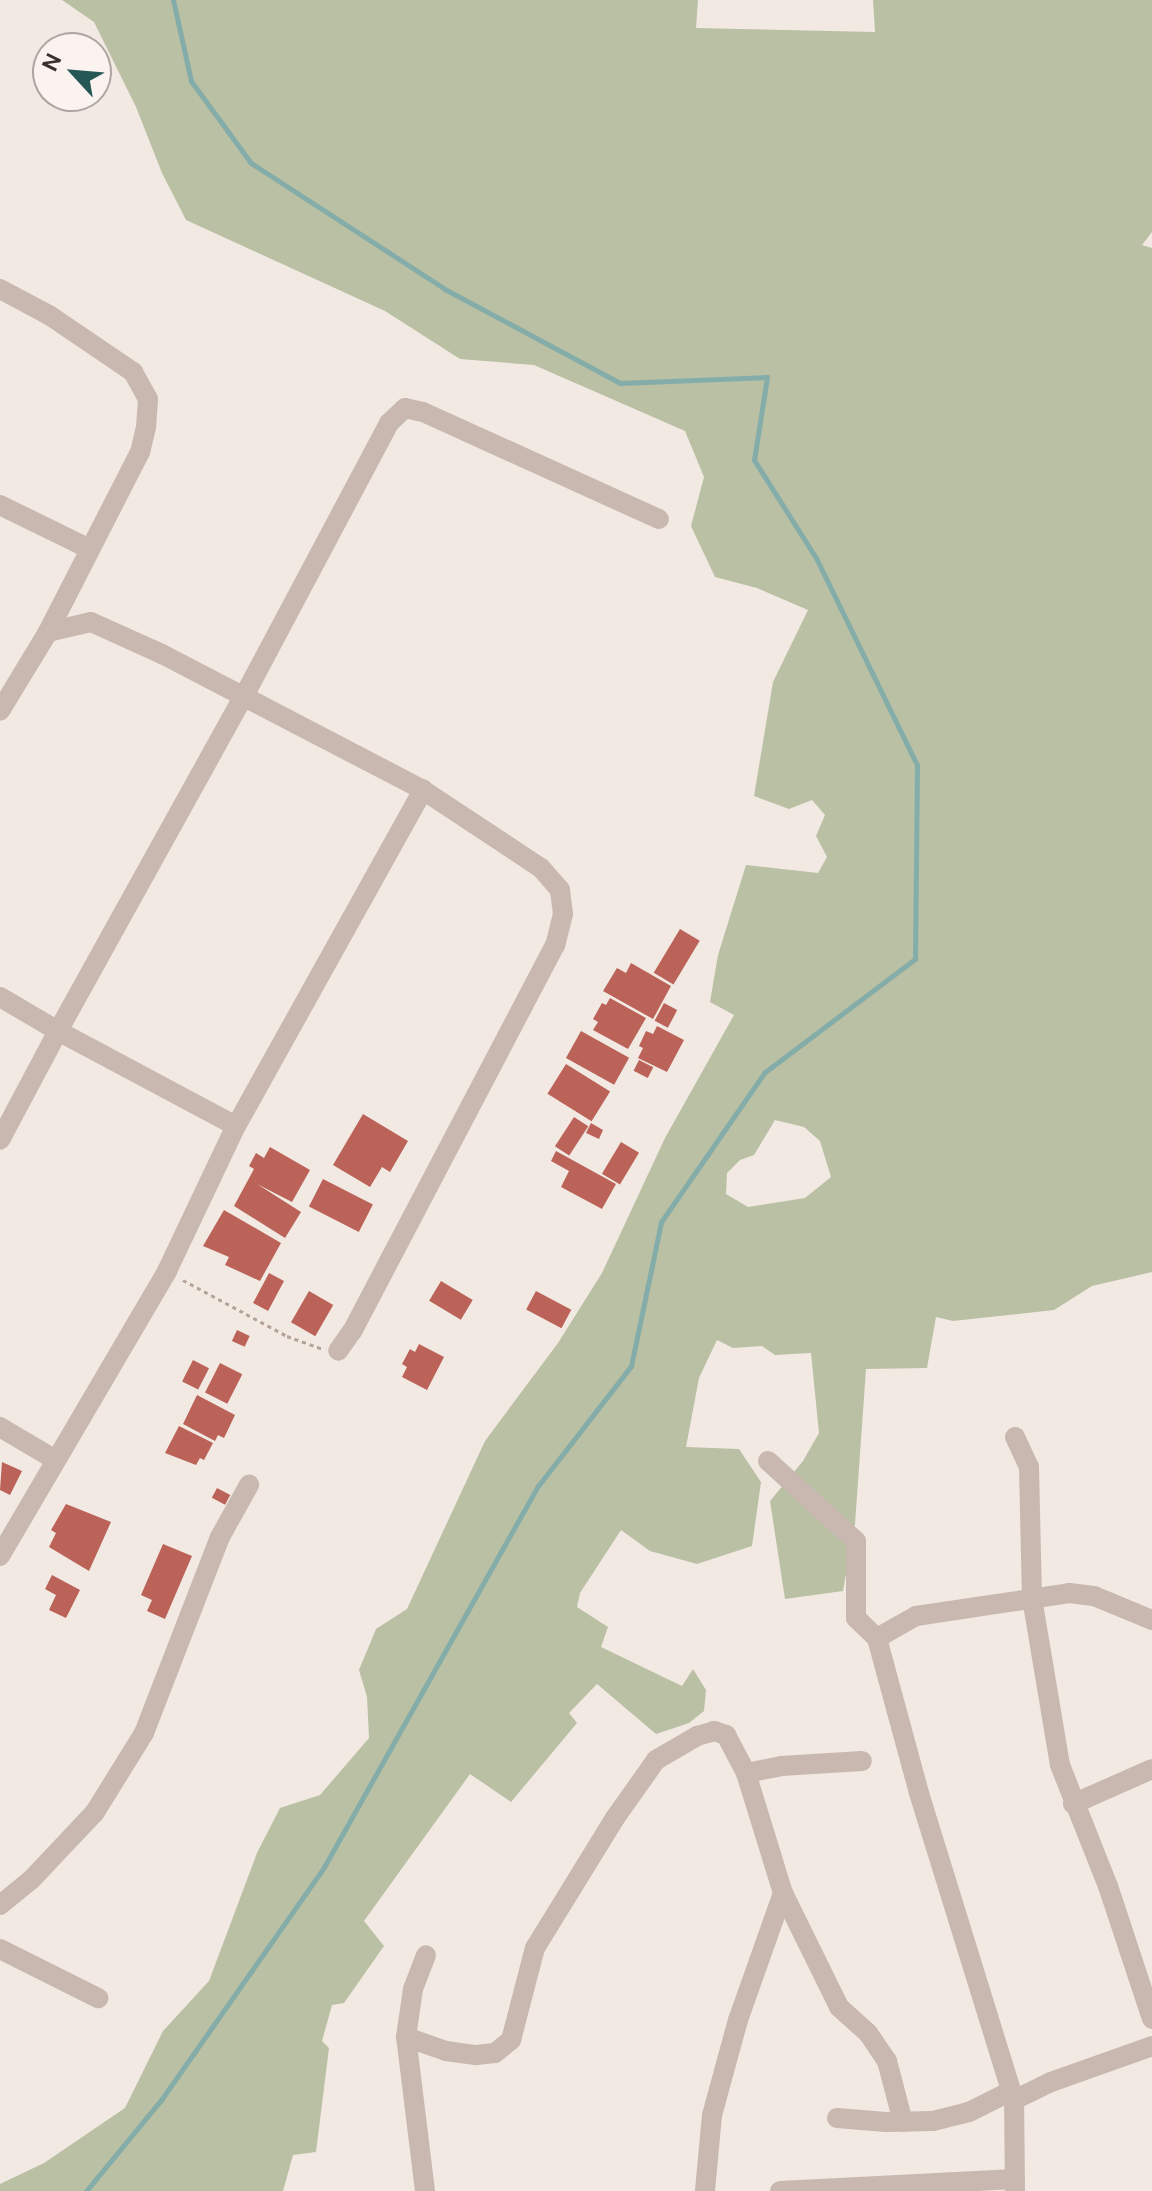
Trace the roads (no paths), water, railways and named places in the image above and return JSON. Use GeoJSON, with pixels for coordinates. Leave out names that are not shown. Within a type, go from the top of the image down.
{"type":"FeatureCollection","features":[{"type":"Feature","properties":{"kind":"street"},"geometry":{"type":"LineString","coordinates":[[0,289],[49,315],[133,372],[148,399],[140,452],[48,632],[0,711]]}},
{"type":"Feature","properties":{"kind":"street"},"geometry":{"type":"LineString","coordinates":[[0,1140],[244,696],[389,423],[405,408],[423,412],[659,519]]}},
{"type":"Feature","properties":{"kind":"street"},"geometry":{"type":"LineString","coordinates":[[0,505],[90,549]]}},
{"type":"Feature","properties":{"kind":"street"},"geometry":{"type":"LineString","coordinates":[[48,632],[91,622],[244,696],[423,790],[541,868],[560,890],[563,914],[555,945],[352,1331],[338,1351]]}},
{"type":"Feature","properties":{"kind":"street"},"geometry":{"type":"LineString","coordinates":[[0,1556],[54,1459],[167,1271],[236,1126],[423,790]]}},
{"type":"Feature","properties":{"kind":"street"},"geometry":{"type":"LineString","coordinates":[[0,997],[236,1126]]}},
{"type":"Feature","properties":{"kind":"street"},"geometry":{"type":"LineString","coordinates":[[0,1427],[54,1459]]}},
{"type":"Feature","properties":{"kind":"street"},"geometry":{"type":"LineString","coordinates":[[1015,1437],[1029,1467],[1032,1598],[1060,1765],[1108,1886],[1152,2019]]}},
{"type":"Feature","properties":{"kind":"street"},"geometry":{"type":"LineString","coordinates":[[768,1461],[856,1541],[856,1618],[877,1638],[919,1793],[1012,2096],[1015,2185],[780,2191]]}},
{"type":"Feature","properties":{"kind":"street"},"geometry":{"type":"LineString","coordinates":[[0,1905],[31,1880],[95,1812],[144,1733],[220,1537],[249,1485]]}},
{"type":"Feature","properties":{"kind":"street"},"geometry":{"type":"LineString","coordinates":[[877,1638],[916,1616],[1069,1593],[1094,1596],[1152,1620]]}},
{"type":"Feature","properties":{"kind":"street"},"geometry":{"type":"LineString","coordinates":[[406,2037],[446,2051],[476,2055],[495,2053],[511,2040],[535,1948],[615,1818],[656,1760],[714,1731],[726,1735],[746,1773],[783,1893],[839,2007],[868,2033],[887,2061],[903,2122]]}},
{"type":"Feature","properties":{"kind":"street"},"geometry":{"type":"LineString","coordinates":[[746,1773],[781,1766],[862,1761]]}},
{"type":"Feature","properties":{"kind":"street"},"geometry":{"type":"LineString","coordinates":[[1073,1804],[1152,1769]]}},
{"type":"Feature","properties":{"kind":"street"},"geometry":{"type":"LineString","coordinates":[[705,2191],[712,2115],[738,2020],[783,1893]]}},
{"type":"Feature","properties":{"kind":"street"},"geometry":{"type":"LineString","coordinates":[[0,1949],[98,1998]]}},
{"type":"Feature","properties":{"kind":"street"},"geometry":{"type":"LineString","coordinates":[[425,2191],[406,2037],[413,1989],[426,1955]]}},
{"type":"Feature","properties":{"kind":"street"},"geometry":{"type":"LineString","coordinates":[[837,2118],[933,2121],[969,2112],[1152,2046]]}},
{"type":"Feature","properties":{"kind":"waterway"},"geometry":{"type":"LineString","coordinates":[[86,2191],[161,2100],[324,1867],[538,1486],[631,1366],[661,1222],[765,1072],[915,959],[917,765],[816,558],[754,460],[767,377],[620,383],[445,289],[251,163],[191,81],[173,0]]}}]}
